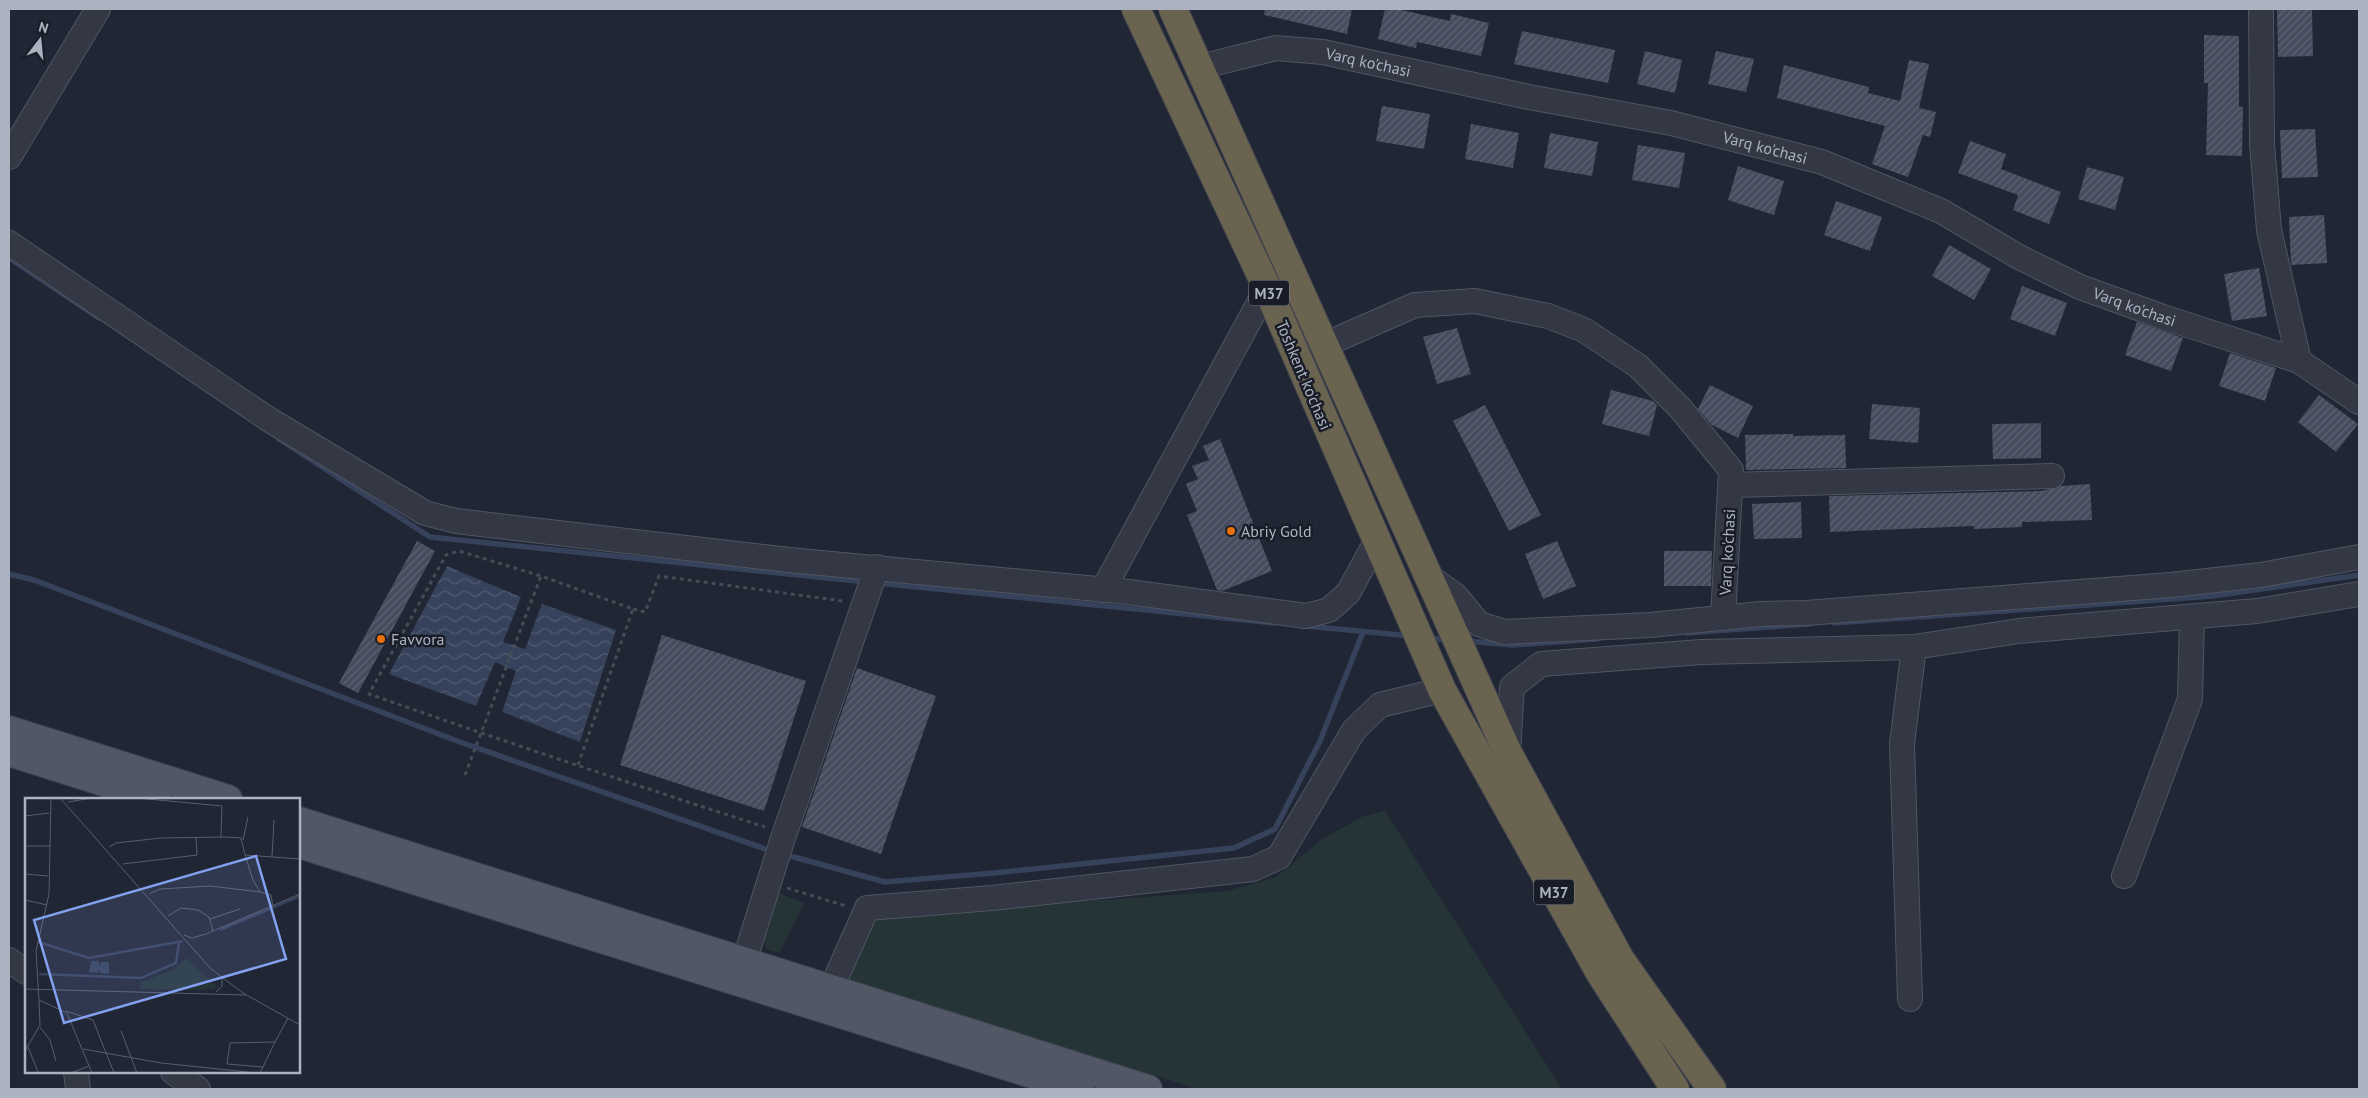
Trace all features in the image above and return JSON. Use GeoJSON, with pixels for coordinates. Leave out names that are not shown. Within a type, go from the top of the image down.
{"type":"FeatureCollection","features":[{"type":"Feature","properties":{"kind":"highway","name":"Toshkent ko'chasi"},"geometry":{"type":"LineString","coordinates":[[1136,9],[1267,288],[1392,581],[1442,690]]}},
{"type":"Feature","properties":{"kind":"highway","name":"Toshkent ko'chasi"},"geometry":{"type":"LineString","coordinates":[[1173,9],[1427,575]]}},
{"type":"Feature","properties":{"kind":"highway","name":"M37"},"geometry":{"type":"LineString","coordinates":[[1427,575],[1508,753],[1620,959],[1712,1089]]}},
{"type":"Feature","properties":{"kind":"highway","name":"M37"},"geometry":{"type":"LineString","coordinates":[[1442,690],[1600,973],[1675,1089]]}},
{"type":"Feature","properties":{"kind":"main road"},"geometry":{"type":"LineString","coordinates":[[9,730],[225,798]]}},
{"type":"Feature","properties":{"kind":"main road"},"geometry":{"type":"LineString","coordinates":[[9,752],[154,798]]}},
{"type":"Feature","properties":{"kind":"main road"},"geometry":{"type":"LineString","coordinates":[[300,822],[1148,1089]]}},
{"type":"Feature","properties":{"kind":"main road"},"geometry":{"type":"LineString","coordinates":[[300,844],[1080,1089]]}},
{"type":"Feature","properties":{"kind":"street"},"geometry":{"type":"LineString","coordinates":[[9,157],[98,9]]}},
{"type":"Feature","properties":{"kind":"street"},"geometry":{"type":"LineString","coordinates":[[2261,9],[2262,144],[2269,230],[2298,361]]}},
{"type":"Feature","properties":{"kind":"street","name":"Varq ko'chasi"},"geometry":{"type":"LineString","coordinates":[[1200,67],[1276,48],[1323,52],[1529,96],[1671,123],[1822,162],[1941,211],[2019,257],[2080,287],[2163,318],[2298,361],[2359,402]]}},
{"type":"Feature","properties":{"kind":"street"},"geometry":{"type":"LineString","coordinates":[[9,243],[268,419],[425,513],[456,521],[788,560],[1103,590],[1306,616],[1329,610],[1348,593],[1376,542]]}},
{"type":"Feature","properties":{"kind":"street"},"geometry":{"type":"LineString","coordinates":[[1103,590],[1267,288]]}},
{"type":"Feature","properties":{"kind":"street","name":"Varq ko'chasi"},"geometry":{"type":"LineString","coordinates":[[1324,345],[1415,305],[1475,300],[1548,316],[1584,330],[1638,366],[1680,408],[1731,470],[1723,618]]}},
{"type":"Feature","properties":{"kind":"street","name":"Varq ko'chasi"},"geometry":{"type":"LineString","coordinates":[[1730,486],[2052,476]]}},
{"type":"Feature","properties":{"kind":"street"},"geometry":{"type":"LineString","coordinates":[[1427,575],[1456,596],[1479,624],[1504,632],[1650,625],[1723,618],[2171,586],[2261,575],[2359,557]]}},
{"type":"Feature","properties":{"kind":"street"},"geometry":{"type":"LineString","coordinates":[[744,962],[783,836],[877,567]]}},
{"type":"Feature","properties":{"kind":"street"},"geometry":{"type":"LineString","coordinates":[[1508,753],[1512,687],[1541,664],[1701,652],[1914,647],[2019,631],[2258,611],[2359,594]]}},
{"type":"Feature","properties":{"kind":"street"},"geometry":{"type":"LineString","coordinates":[[2124,876],[2190,700],[2192,617]]}},
{"type":"Feature","properties":{"kind":"street"},"geometry":{"type":"LineString","coordinates":[[1910,999],[1902,744],[1914,647]]}},
{"type":"Feature","properties":{"kind":"street"},"geometry":{"type":"LineString","coordinates":[[830,989],[868,908],[992,898],[1253,869],[1280,857],[1354,730],[1380,705],[1442,690]]}},
{"type":"Feature","properties":{"kind":"street"},"geometry":{"type":"LineString","coordinates":[[9,960],[25,971]]}},
{"type":"Feature","properties":{"kind":"street"},"geometry":{"type":"LineString","coordinates":[[76,1073],[78,1089]]}},
{"type":"Feature","properties":{"kind":"street"},"geometry":{"type":"LineString","coordinates":[[174,1073],[198,1089]]}},
{"type":"Feature","properties":{"kind":"path"},"geometry":{"type":"LineString","coordinates":[[783,836],[369,694],[446,555],[459,552],[541,576],[645,612],[658,576],[864,604]]}},
{"type":"Feature","properties":{"kind":"path"},"geometry":{"type":"LineString","coordinates":[[465,775],[541,576]]}},
{"type":"Feature","properties":{"kind":"path"},"geometry":{"type":"LineString","coordinates":[[578,765],[633,609]]}},
{"type":"Feature","properties":{"kind":"path"},"geometry":{"type":"LineString","coordinates":[[772,875],[866,913]]}},
{"type":"Feature","properties":{"kind":"shaded area"},"geometry":{"type":"Polygon","coordinates":[[[1385,811],[1562,1089],[1198,1089],[848,980],[864,932],[879,916],[1227,891],[1276,877],[1321,840],[1361,817],[1385,811]]]}},
{"type":"Feature","properties":{"kind":"shaded area"},"geometry":{"type":"Polygon","coordinates":[[[776,892],[804,903],[779,953],[767,949],[764,936],[776,892]]]}},
{"type":"Feature","properties":{"kind":"water"},"geometry":{"type":"Polygon","coordinates":[[[447,566],[521,597],[503,642],[525,649],[542,604],[616,630],[580,742],[502,712],[516,671],[495,662],[476,706],[389,674],[447,566]]]}},
{"type":"Feature","properties":{"kind":"building"},"geometry":{"type":"Polygon","coordinates":[[[1265,9],[1352,9],[1347,34],[1264,15],[1265,9]]]}},
{"type":"Feature","properties":{"kind":"building"},"geometry":{"type":"Polygon","coordinates":[[[1385,9],[1397,9],[1450,21],[1451,14],[1489,23],[1481,56],[1417,42],[1416,48],[1378,39],[1385,9]]]}},
{"type":"Feature","properties":{"kind":"building"},"geometry":{"type":"Polygon","coordinates":[[[2277,9],[2312,9],[2313,56],[2278,57],[2277,9]]]}},
{"type":"Feature","properties":{"kind":"building"},"geometry":{"type":"Polygon","coordinates":[[[1522,31],[1615,50],[1608,83],[1514,64],[1522,31]]]}},
{"type":"Feature","properties":{"kind":"building"},"geometry":{"type":"Polygon","coordinates":[[[2204,35],[2239,36],[2239,107],[2243,107],[2242,156],[2206,155],[2208,83],[2204,83],[2204,35]]]}},
{"type":"Feature","properties":{"kind":"building"},"geometry":{"type":"Polygon","coordinates":[[[1645,51],[1682,60],[1675,93],[1637,84],[1645,51]]]}},
{"type":"Feature","properties":{"kind":"building"},"geometry":{"type":"Polygon","coordinates":[[[1716,51],[1754,59],[1746,92],[1708,84],[1716,51]]]}},
{"type":"Feature","properties":{"kind":"building"},"geometry":{"type":"Polygon","coordinates":[[[1909,60],[1929,64],[1919,108],[1936,112],[1930,137],[1923,135],[1908,177],[1872,164],[1885,126],[1777,98],[1784,65],[1869,87],[1868,93],[1900,101],[1909,60]]]}},
{"type":"Feature","properties":{"kind":"building"},"geometry":{"type":"Polygon","coordinates":[[[1382,106],[1430,114],[1424,149],[1376,141],[1382,106]]]}},
{"type":"Feature","properties":{"kind":"building"},"geometry":{"type":"Polygon","coordinates":[[[1471,124],[1519,133],[1513,168],[1465,159],[1471,124]]]}},
{"type":"Feature","properties":{"kind":"building"},"geometry":{"type":"Polygon","coordinates":[[[2315,129],[2318,177],[2282,178],[2280,130],[2315,129]]]}},
{"type":"Feature","properties":{"kind":"building"},"geometry":{"type":"Polygon","coordinates":[[[1550,133],[1598,142],[1592,176],[1544,168],[1550,133]]]}},
{"type":"Feature","properties":{"kind":"building"},"geometry":{"type":"Polygon","coordinates":[[[1970,141],[2006,154],[2001,169],[2061,192],[2049,224],[2013,210],[2018,195],[1958,173],[1970,141]]]}},
{"type":"Feature","properties":{"kind":"building"},"geometry":{"type":"Polygon","coordinates":[[[1638,145],[1685,153],[1679,188],[1632,180],[1638,145]]]}},
{"type":"Feature","properties":{"kind":"building"},"geometry":{"type":"Polygon","coordinates":[[[1738,166],[1784,181],[1774,215],[1728,200],[1738,166]]]}},
{"type":"Feature","properties":{"kind":"building"},"geometry":{"type":"Polygon","coordinates":[[[2087,167],[2124,177],[2115,210],[2078,199],[2087,167]]]}},
{"type":"Feature","properties":{"kind":"building"},"geometry":{"type":"Polygon","coordinates":[[[1836,201],[1882,217],[1870,251],[1824,235],[1836,201]]]}},
{"type":"Feature","properties":{"kind":"building"},"geometry":{"type":"Polygon","coordinates":[[[2324,215],[2327,263],[2291,265],[2289,217],[2324,215]]]}},
{"type":"Feature","properties":{"kind":"building"},"geometry":{"type":"Polygon","coordinates":[[[1949,245],[1991,269],[1974,300],[1932,276],[1949,245]]]}},
{"type":"Feature","properties":{"kind":"building"},"geometry":{"type":"Polygon","coordinates":[[[2259,268],[2267,316],[2232,321],[2224,274],[2259,268]]]}},
{"type":"Feature","properties":{"kind":"building"},"geometry":{"type":"Polygon","coordinates":[[[2022,286],[2067,303],[2055,336],[2010,319],[2022,286]]]}},
{"type":"Feature","properties":{"kind":"building"},"geometry":{"type":"Polygon","coordinates":[[[2137,322],[2183,338],[2171,371],[2125,355],[2137,322]]]}},
{"type":"Feature","properties":{"kind":"building"},"geometry":{"type":"Polygon","coordinates":[[[1457,328],[1471,374],[1437,384],[1423,337],[1457,328]]]}},
{"type":"Feature","properties":{"kind":"building"},"geometry":{"type":"Polygon","coordinates":[[[2230,353],[2276,368],[2265,401],[2219,386],[2230,353]]]}},
{"type":"Feature","properties":{"kind":"building"},"geometry":{"type":"Polygon","coordinates":[[[1710,385],[1753,406],[1738,438],[1712,425],[1698,409],[1710,385]]]}},
{"type":"Feature","properties":{"kind":"building"},"geometry":{"type":"Polygon","coordinates":[[[1611,390],[1653,401],[1657,405],[1649,436],[1602,424],[1611,390]]]}},
{"type":"Feature","properties":{"kind":"building"},"geometry":{"type":"Polygon","coordinates":[[[2319,395],[2358,424],[2336,452],[2298,422],[2319,395]]]}},
{"type":"Feature","properties":{"kind":"building"},"geometry":{"type":"Polygon","coordinates":[[[1872,404],[1920,408],[1918,443],[1869,439],[1872,404]]]}},
{"type":"Feature","properties":{"kind":"building"},"geometry":{"type":"Polygon","coordinates":[[[1485,405],[1541,515],[1509,531],[1453,421],[1485,405]]]}},
{"type":"Feature","properties":{"kind":"building"},"geometry":{"type":"Polygon","coordinates":[[[2041,423],[2041,458],[1993,459],[1992,424],[2041,423]]]}},
{"type":"Feature","properties":{"kind":"building"},"geometry":{"type":"Polygon","coordinates":[[[1793,434],[1793,436],[1845,435],[1846,468],[1746,470],[1745,435],[1793,434]]]}},
{"type":"Feature","properties":{"kind":"building"},"geometry":{"type":"Polygon","coordinates":[[[1220,439],[1272,571],[1222,591],[1217,590],[1187,515],[1197,511],[1186,484],[1198,479],[1192,466],[1209,460],[1203,446],[1220,439]]]}},
{"type":"Feature","properties":{"kind":"building"},"geometry":{"type":"Polygon","coordinates":[[[2090,484],[2092,520],[2022,522],[2022,527],[1974,529],[1974,526],[1830,532],[1829,496],[2042,491],[2061,486],[2090,484]]]}},
{"type":"Feature","properties":{"kind":"building"},"geometry":{"type":"Polygon","coordinates":[[[1801,502],[1802,538],[1754,539],[1752,504],[1801,502]]]}},
{"type":"Feature","properties":{"kind":"building"},"geometry":{"type":"Polygon","coordinates":[[[417,541],[435,551],[358,693],[339,683],[417,541]]]}},
{"type":"Feature","properties":{"kind":"building"},"geometry":{"type":"Polygon","coordinates":[[[1557,541],[1576,586],[1543,599],[1525,554],[1557,541]]]}},
{"type":"Feature","properties":{"kind":"building"},"geometry":{"type":"Polygon","coordinates":[[[1664,551],[1712,551],[1711,586],[1664,586],[1664,551]]]}},
{"type":"Feature","properties":{"kind":"building"},"geometry":{"type":"Polygon","coordinates":[[[662,635],[806,681],[764,811],[620,765],[662,635]]]}},
{"type":"Feature","properties":{"kind":"building"},"geometry":{"type":"Polygon","coordinates":[[[857,668],[936,696],[881,854],[802,827],[857,668]]]}},
{"type":"Feature","properties":{"kind":"waterway"},"geometry":{"type":"LineString","coordinates":[[9,258],[99,318]]}},
{"type":"Feature","properties":{"kind":"waterway"},"geometry":{"type":"LineString","coordinates":[[279,439],[430,537],[866,582]]}},
{"type":"Feature","properties":{"kind":"waterway"},"geometry":{"type":"LineString","coordinates":[[9,574],[34,580],[460,742],[774,852]]}},
{"type":"Feature","properties":{"kind":"waterway"},"geometry":{"type":"LineString","coordinates":[[1834,623],[2213,596],[2359,575]]}},
{"type":"Feature","properties":{"kind":"waterway"},"geometry":{"type":"LineString","coordinates":[[878,583],[1274,623]]}},
{"type":"Feature","properties":{"kind":"waterway"},"geometry":{"type":"LineString","coordinates":[[1687,633],[1810,624]]}},
{"type":"Feature","properties":{"kind":"waterway"},"geometry":{"type":"LineString","coordinates":[[1306,626],[1411,636]]}},
{"type":"Feature","properties":{"kind":"waterway"},"geometry":{"type":"LineString","coordinates":[[783,854],[885,882],[994,873],[1234,848],[1275,829],[1320,741],[1363,632]]}},
{"type":"Feature","properties":{"kind":"waterway"},"geometry":{"type":"LineString","coordinates":[[1427,638],[1448,640]]}},
{"type":"Feature","properties":{"kind":"waterway"},"geometry":{"type":"LineString","coordinates":[[1467,641],[1512,645],[1598,639]]}},
{"type":"Feature","properties":{"kind":"place","name":"Abriy Gold"},"geometry":{"type":"Point","coordinates":[1231,531]}},
{"type":"Feature","properties":{"kind":"place","name":"Favvora"},"geometry":{"type":"Point","coordinates":[381,639]}}]}
